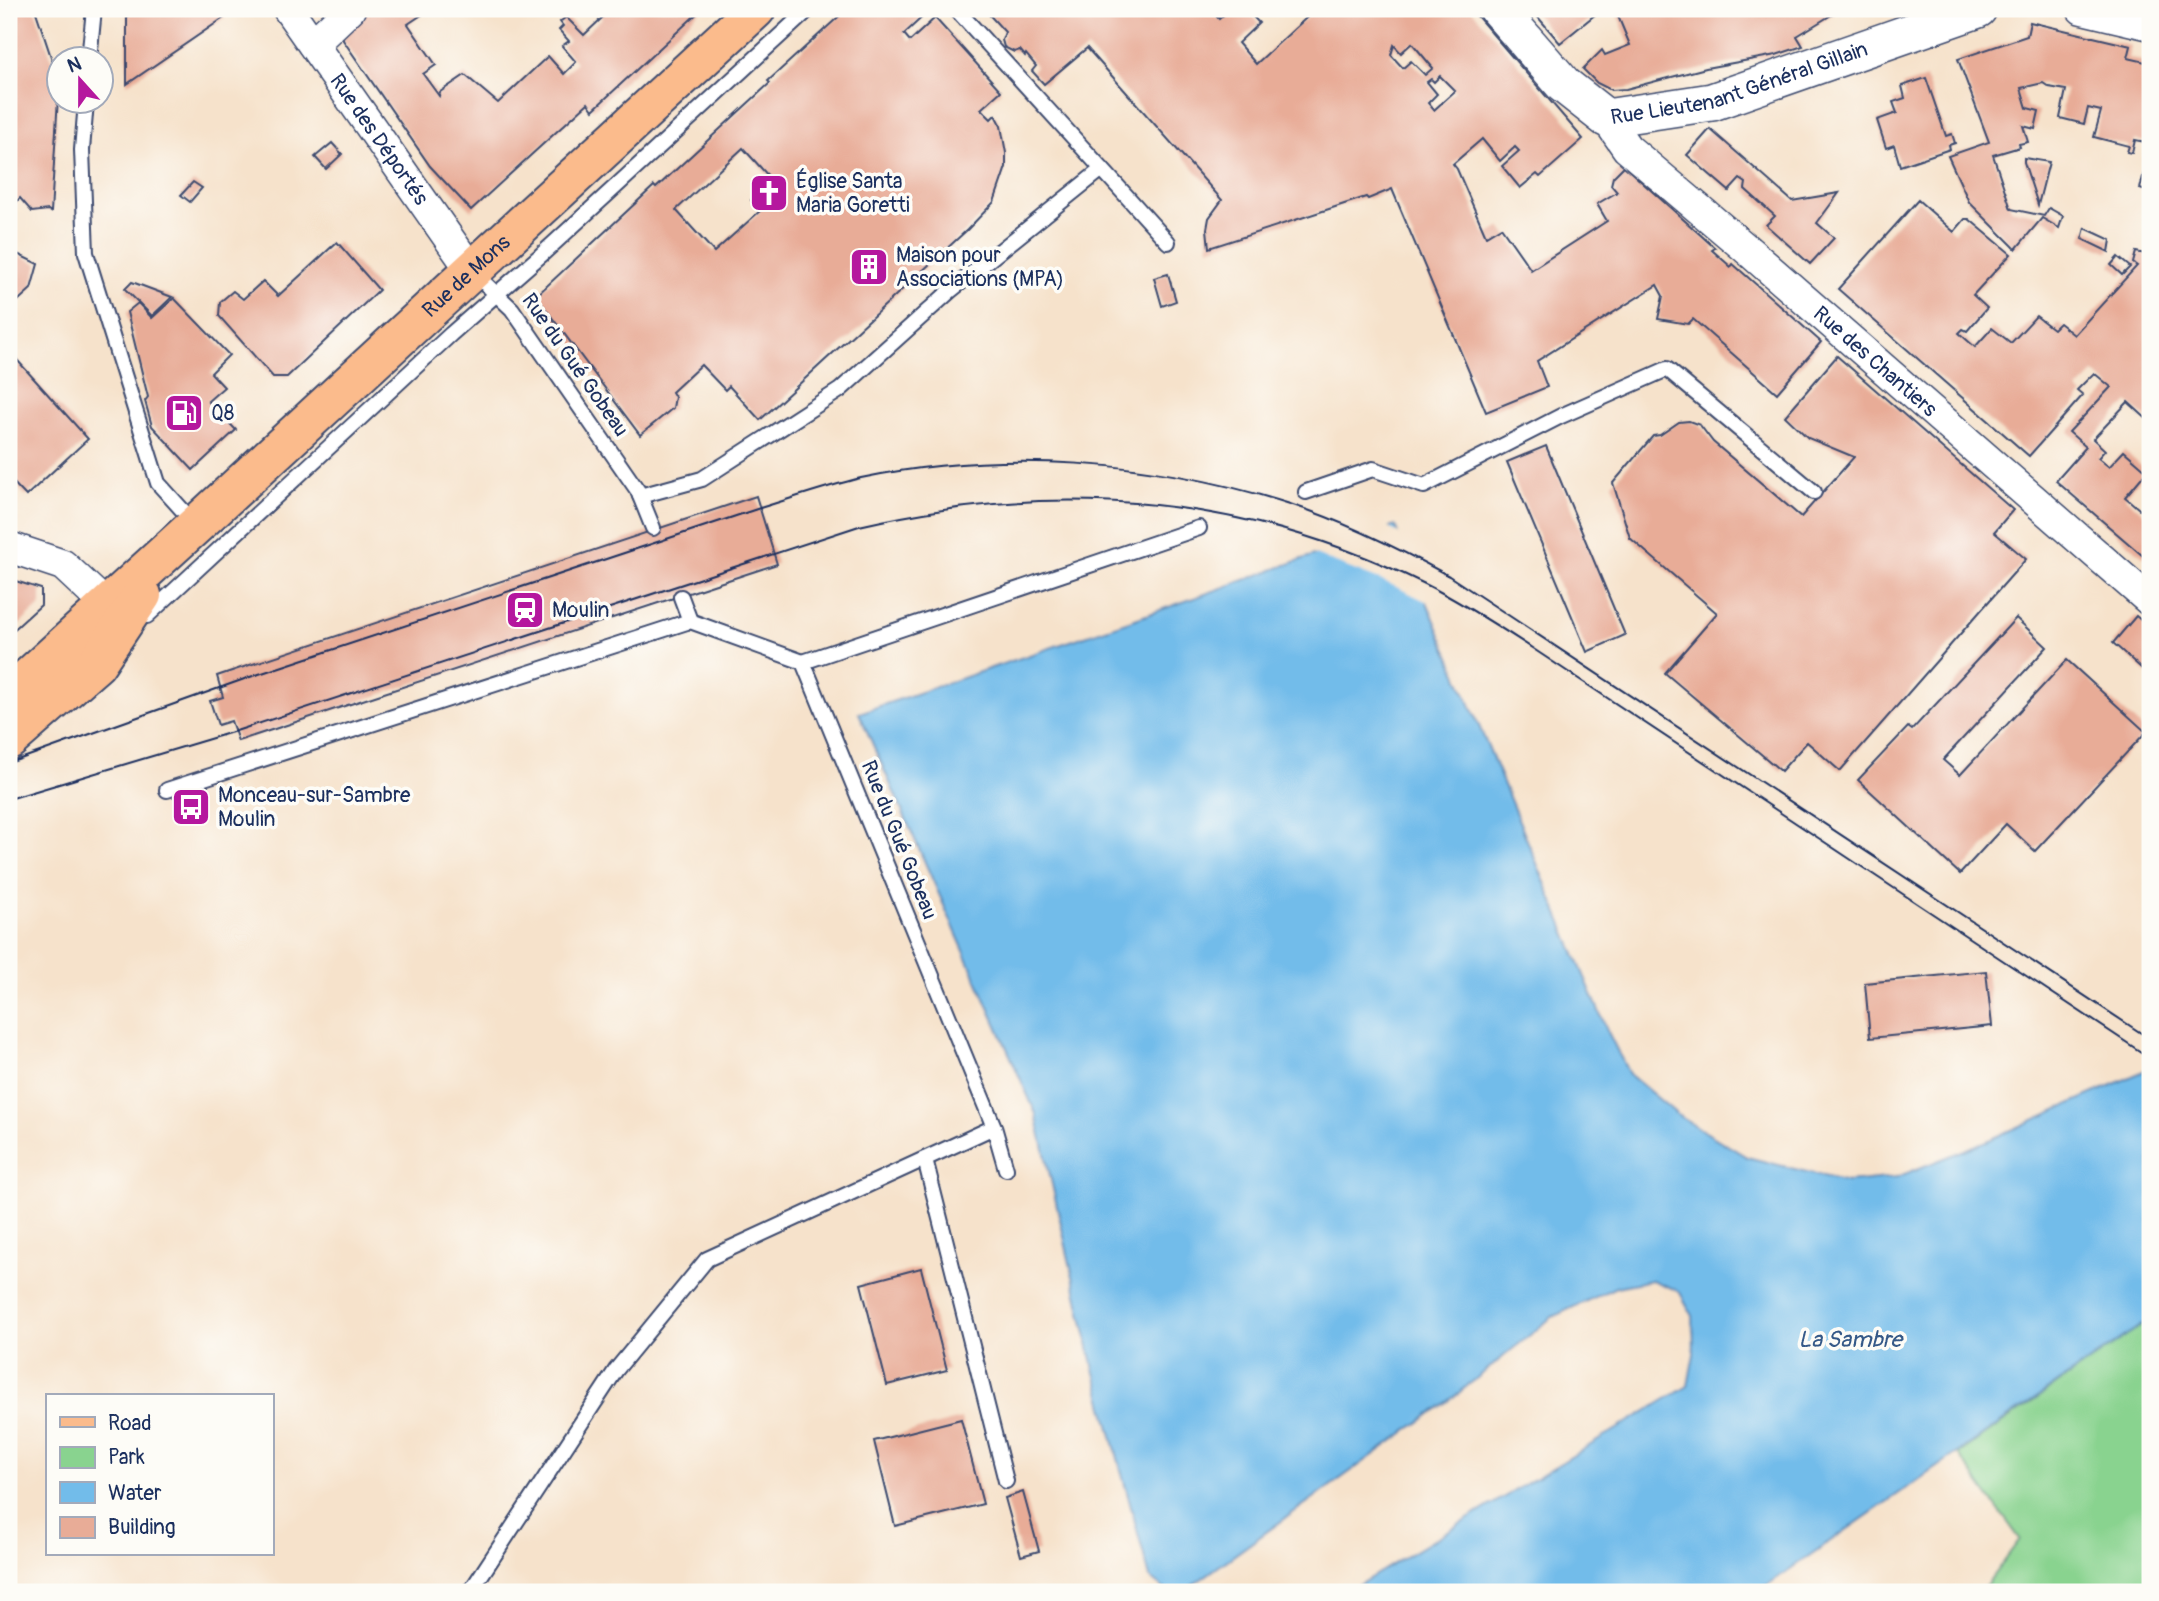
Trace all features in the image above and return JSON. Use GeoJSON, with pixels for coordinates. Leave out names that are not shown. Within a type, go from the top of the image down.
{"type":"FeatureCollection","features":[{"type":"Feature","properties":{"kind":"main road","name":"Rue de Mons"},"geometry":{"type":"LineString","coordinates":[[9,695],[113,618],[186,534],[484,282],[756,9]]}},
{"type":"Feature","properties":{"kind":"main road","name":"Rue de Mons"},"geometry":{"type":"LineString","coordinates":[[9,740],[96,664],[113,618]]}},
{"type":"Feature","properties":{"kind":"street","name":"Rue des Déportés"},"geometry":{"type":"LineString","coordinates":[[288,9],[484,282]]}},
{"type":"Feature","properties":{"kind":"street"},"geometry":{"type":"LineString","coordinates":[[313,44],[350,9]]}},
{"type":"Feature","properties":{"kind":"street","name":"Rue Lieutenant Général Gillain"},"geometry":{"type":"LineString","coordinates":[[1498,9],[1563,85],[1606,118],[1712,102],[1978,9]]}},
{"type":"Feature","properties":{"kind":"street"},"geometry":{"type":"LineString","coordinates":[[2082,9],[2150,25]]}},
{"type":"Feature","properties":{"kind":"street","name":"Rue des Chantiers"},"geometry":{"type":"LineString","coordinates":[[1606,118],[1627,148],[2150,601]]}},
{"type":"Feature","properties":{"kind":"street"},"geometry":{"type":"LineString","coordinates":[[9,547],[63,565],[113,618]]}},
{"type":"Feature","properties":{"kind":"lane"},"geometry":{"type":"LineString","coordinates":[[90,46],[94,9]]}},
{"type":"Feature","properties":{"kind":"lane"},"geometry":{"type":"LineString","coordinates":[[96,664],[484,282],[809,9]]}},
{"type":"Feature","properties":{"kind":"lane"},"geometry":{"type":"LineString","coordinates":[[956,9],[1168,242]]}},
{"type":"Feature","properties":{"kind":"lane"},"geometry":{"type":"LineString","coordinates":[[85,116],[82,150],[86,253],[158,483],[186,534]]}},
{"type":"Feature","properties":{"kind":"lane"},"geometry":{"type":"LineString","coordinates":[[640,496],[702,479],[839,390],[950,291],[1102,169]]}},
{"type":"Feature","properties":{"kind":"lane","name":"Rue du Gué Gobeau"},"geometry":{"type":"LineString","coordinates":[[484,282],[512,309],[640,496],[653,528]]}},
{"type":"Feature","properties":{"kind":"lane"},"geometry":{"type":"LineString","coordinates":[[1306,492],[1373,469],[1424,486],[1561,416],[1667,369],[1814,492]]}},
{"type":"Feature","properties":{"kind":"lane"},"geometry":{"type":"LineString","coordinates":[[167,790],[690,621],[803,662],[1199,528]]}},
{"type":"Feature","properties":{"kind":"lane"},"geometry":{"type":"LineString","coordinates":[[681,597],[690,621]]}},
{"type":"Feature","properties":{"kind":"lane","name":"Rue du Gué Gobeau"},"geometry":{"type":"LineString","coordinates":[[803,662],[995,1127],[1006,1169]]}},
{"type":"Feature","properties":{"kind":"lane"},"geometry":{"type":"LineString","coordinates":[[470,1592],[616,1370],[706,1259],[995,1127]]}},
{"type":"Feature","properties":{"kind":"lane"},"geometry":{"type":"LineString","coordinates":[[925,1159],[1006,1481]]}},
{"type":"Feature","properties":{"kind":"green space"},"geometry":{"type":"Polygon","coordinates":[[[2150,1319],[2150,1592],[1981,1592],[2020,1539],[1958,1454],[2150,1319]]]}},
{"type":"Feature","properties":{"kind":"water","name":"La Sambre"},"geometry":{"type":"Polygon","coordinates":[[[1395,526],[1607,1030],[1629,1074],[1679,1116],[1747,1157],[1847,1182],[1897,1177],[1987,1141],[2150,1068],[2150,1319],[1757,1592],[1347,1592],[1688,1386],[1694,1354],[1693,1316],[1679,1291],[1652,1280],[1616,1287],[1552,1317],[1450,1400],[1183,1592],[1168,1592],[1150,1578],[1094,1369],[1036,1114],[859,713],[1138,618],[1395,526]]]}},
{"type":"Feature","properties":{"kind":"pier"},"geometry":{"type":"Polygon","coordinates":[[[1384,526],[1403,535],[1432,604],[1390,584],[1310,553],[1384,526]]]}},
{"type":"Feature","properties":{"kind":"building"},"geometry":{"type":"Polygon","coordinates":[[[9,9],[35,9],[47,46],[46,116],[57,116],[51,212],[32,212],[20,198],[9,209],[9,9]]]}},
{"type":"Feature","properties":{"kind":"building"},"geometry":{"type":"Polygon","coordinates":[[[127,9],[220,9],[225,17],[127,84],[127,9]]]}},
{"type":"Feature","properties":{"kind":"building"},"geometry":{"type":"Polygon","coordinates":[[[366,9],[420,9],[423,14],[408,24],[436,65],[423,74],[439,96],[440,92],[465,75],[498,103],[548,56],[564,74],[576,62],[562,46],[569,41],[559,30],[563,26],[560,22],[566,17],[584,35],[602,18],[593,9],[702,9],[593,110],[588,103],[471,210],[430,166],[343,40],[344,28],[366,9]]]}},
{"type":"Feature","properties":{"kind":"building"},"geometry":{"type":"Polygon","coordinates":[[[847,9],[931,9],[904,34],[910,41],[935,18],[1001,91],[981,109],[991,119],[995,115],[1001,126],[1006,153],[1006,167],[994,202],[760,420],[729,386],[725,390],[701,365],[672,392],[675,397],[673,408],[640,435],[536,296],[770,83],[768,81],[847,9]],[[743,148],[676,210],[714,252],[760,211],[751,200],[771,179],[743,148]]]}},
{"type":"Feature","properties":{"kind":"building"},"geometry":{"type":"Polygon","coordinates":[[[984,9],[1210,9],[1219,19],[1230,9],[1246,9],[1259,23],[1238,43],[1256,64],[1316,9],[1471,9],[1583,139],[1540,177],[1537,174],[1520,188],[1502,166],[1519,151],[1515,147],[1500,161],[1482,139],[1453,164],[1486,236],[1501,227],[1531,270],[1607,221],[1597,204],[1617,192],[1611,185],[1613,177],[1624,166],[1715,248],[1712,250],[1731,267],[1733,264],[1821,342],[1777,393],[1693,319],[1688,324],[1658,319],[1663,296],[1657,285],[1537,361],[1547,387],[1486,412],[1392,189],[1368,199],[1366,197],[1209,248],[1209,218],[1222,200],[1087,48],[1044,84],[1032,71],[1036,66],[1026,54],[1025,56],[1020,50],[1014,52],[1004,47],[1002,40],[1005,32],[984,9]],[[1412,43],[1401,53],[1394,45],[1391,55],[1403,68],[1411,61],[1425,75],[1433,68],[1412,43]],[[1440,76],[1434,82],[1431,79],[1427,82],[1437,94],[1428,103],[1434,110],[1455,91],[1440,76]]]}},
{"type":"Feature","properties":{"kind":"building"},"geometry":{"type":"Polygon","coordinates":[[[1531,9],[1602,9],[1560,43],[1531,9]]]}},
{"type":"Feature","properties":{"kind":"building"},"geometry":{"type":"Polygon","coordinates":[[[1615,9],[1841,9],[1797,36],[1803,46],[1776,55],[1706,68],[1626,89],[1611,90],[1597,83],[1583,69],[1602,50],[1605,55],[1630,45],[1615,9]]]}},
{"type":"Feature","properties":{"kind":"building"},"geometry":{"type":"Polygon","coordinates":[[[2030,22],[2131,46],[2128,58],[2150,63],[2150,143],[2135,140],[2132,153],[2127,152],[2129,146],[2094,137],[2101,111],[2088,108],[2084,124],[2060,118],[2066,90],[2043,83],[2021,88],[2027,108],[2039,111],[2035,129],[2023,126],[2028,142],[1993,155],[2011,209],[2044,216],[2049,208],[2063,216],[2059,228],[2042,218],[2016,249],[1969,202],[1948,156],[1989,142],[1958,59],[2027,36],[2030,22]]]}},
{"type":"Feature","properties":{"kind":"building"},"geometry":{"type":"Polygon","coordinates":[[[1926,78],[1946,136],[1952,134],[1955,143],[1949,145],[1950,149],[1900,166],[1894,145],[1886,148],[1877,120],[1897,113],[1893,102],[1905,98],[1902,86],[1926,78]]]}},
{"type":"Feature","properties":{"kind":"building"},"geometry":{"type":"Polygon","coordinates":[[[1710,129],[1792,201],[1839,193],[1817,223],[1834,238],[1810,264],[1766,225],[1775,216],[1745,189],[1746,183],[1740,179],[1729,191],[1687,155],[1710,129]]]}},
{"type":"Feature","properties":{"kind":"building"},"geometry":{"type":"Polygon","coordinates":[[[332,143],[342,154],[326,169],[315,157],[332,143]]]}},
{"type":"Feature","properties":{"kind":"building"},"geometry":{"type":"Polygon","coordinates":[[[2150,152],[2150,192],[2140,189],[2150,152]]]}},
{"type":"Feature","properties":{"kind":"building"},"geometry":{"type":"Polygon","coordinates":[[[2024,158],[2049,162],[2038,205],[2024,162],[2024,158]]]}},
{"type":"Feature","properties":{"kind":"building"},"geometry":{"type":"Polygon","coordinates":[[[193,182],[202,188],[190,202],[181,195],[193,182]]]}},
{"type":"Feature","properties":{"kind":"building"},"geometry":{"type":"Polygon","coordinates":[[[1918,200],[1954,232],[1965,219],[1969,219],[2011,254],[1973,295],[1987,308],[1967,331],[1963,329],[1959,333],[1975,347],[1992,328],[2011,343],[2036,316],[2053,329],[2059,323],[2074,335],[2137,266],[2133,263],[2136,252],[2150,255],[2150,422],[2128,402],[2093,439],[2105,450],[2098,458],[2109,467],[2124,451],[2147,471],[2125,497],[2146,515],[2150,511],[2150,562],[2056,481],[2086,447],[2069,432],[2111,387],[2094,373],[2077,390],[2083,395],[2029,456],[1838,289],[1918,200]]]}},
{"type":"Feature","properties":{"kind":"building"},"geometry":{"type":"Polygon","coordinates":[[[2085,228],[2111,240],[2109,252],[2082,239],[2085,228]]]}},
{"type":"Feature","properties":{"kind":"building"},"geometry":{"type":"Polygon","coordinates":[[[337,242],[379,290],[287,377],[273,377],[219,316],[220,302],[233,291],[243,299],[263,281],[278,296],[337,242]]]}},
{"type":"Feature","properties":{"kind":"building"},"geometry":{"type":"Polygon","coordinates":[[[9,250],[38,264],[31,289],[9,309],[9,250]]]}},
{"type":"Feature","properties":{"kind":"building"},"geometry":{"type":"Polygon","coordinates":[[[2118,257],[2130,267],[2122,275],[2111,265],[2118,257]]]}},
{"type":"Feature","properties":{"kind":"building"},"geometry":{"type":"Polygon","coordinates":[[[1168,274],[1176,301],[1162,306],[1154,278],[1168,274]]]}},
{"type":"Feature","properties":{"kind":"building"},"geometry":{"type":"Polygon","coordinates":[[[132,282],[172,297],[152,316],[125,289],[132,282]]]}},
{"type":"Feature","properties":{"kind":"building"},"geometry":{"type":"Polygon","coordinates":[[[174,298],[229,355],[211,373],[224,387],[208,401],[236,430],[193,470],[152,426],[145,401],[148,397],[127,312],[138,303],[152,318],[174,298]]]}},
{"type":"Feature","properties":{"kind":"building"},"geometry":{"type":"Polygon","coordinates":[[[9,351],[88,439],[26,496],[9,478],[9,351]]]}},
{"type":"Feature","properties":{"kind":"building"},"geometry":{"type":"Polygon","coordinates":[[[1837,356],[2013,510],[1994,532],[2026,559],[1840,771],[1807,742],[1781,771],[1665,673],[1717,613],[1630,538],[1613,483],[1653,436],[1660,435],[1679,422],[1689,421],[1700,425],[1713,442],[1801,517],[1854,457],[1808,438],[1785,416],[1837,356]]]}},
{"type":"Feature","properties":{"kind":"building"},"geometry":{"type":"Polygon","coordinates":[[[1546,446],[1625,635],[1587,652],[1507,462],[1546,446]]]}},
{"type":"Feature","properties":{"kind":"building"},"geometry":{"type":"Polygon","coordinates":[[[756,496],[777,564],[238,741],[231,721],[218,725],[210,701],[223,697],[217,676],[756,496]]]}},
{"type":"Feature","properties":{"kind":"building"},"geometry":{"type":"Polygon","coordinates":[[[9,579],[41,589],[41,605],[9,634],[9,579]]]}},
{"type":"Feature","properties":{"kind":"building"},"geometry":{"type":"Polygon","coordinates":[[[2136,616],[2150,628],[2150,676],[2113,643],[2136,616]]]}},
{"type":"Feature","properties":{"kind":"building"},"geometry":{"type":"Polygon","coordinates":[[[2016,618],[2047,647],[1943,760],[1960,775],[2067,660],[2146,732],[2035,851],[2006,824],[1960,874],[1858,780],[1908,727],[1912,730],[2016,618]]]}},
{"type":"Feature","properties":{"kind":"building"},"geometry":{"type":"Polygon","coordinates":[[[1986,971],[1992,1026],[1870,1038],[1865,983],[1986,971]]]}},
{"type":"Feature","properties":{"kind":"building"},"geometry":{"type":"Polygon","coordinates":[[[921,1268],[947,1370],[887,1385],[861,1284],[921,1268]]]}},
{"type":"Feature","properties":{"kind":"building"},"geometry":{"type":"Polygon","coordinates":[[[961,1419],[983,1504],[895,1526],[874,1441],[961,1419]]]}},
{"type":"Feature","properties":{"kind":"building"},"geometry":{"type":"Polygon","coordinates":[[[1023,1492],[1039,1551],[1021,1556],[1005,1498],[1023,1492]]]}},
{"type":"Feature","properties":{"kind":"tram line"},"geometry":{"type":"LineString","coordinates":[[9,763],[250,677],[848,481],[914,469],[968,464],[1023,462],[1132,469],[1185,477],[1290,504],[1371,536],[1449,576],[2150,1039]]}},
{"type":"Feature","properties":{"kind":"tram line"},"geometry":{"type":"LineString","coordinates":[[9,799],[236,731],[859,526],[932,512],[1005,503],[1077,501],[1148,504],[1219,515],[1289,531],[1359,555],[1454,599],[2150,1058]]}},
{"type":"Feature","properties":{"kind":"place","name":"Église Santa Maria Goretti"},"geometry":{"type":"Point","coordinates":[769,193]}},
{"type":"Feature","properties":{"kind":"place","name":"Maison pour Associations (MPA)"},"geometry":{"type":"Point","coordinates":[869,267]}},
{"type":"Feature","properties":{"kind":"place","name":"Q8"},"geometry":{"type":"Point","coordinates":[184,413]}},
{"type":"Feature","properties":{"kind":"place","name":"Moulin"},"geometry":{"type":"Point","coordinates":[525,610]}},
{"type":"Feature","properties":{"kind":"place","name":"Monceau-sur-Sambre Moulin"},"geometry":{"type":"Point","coordinates":[191,807]}}]}
